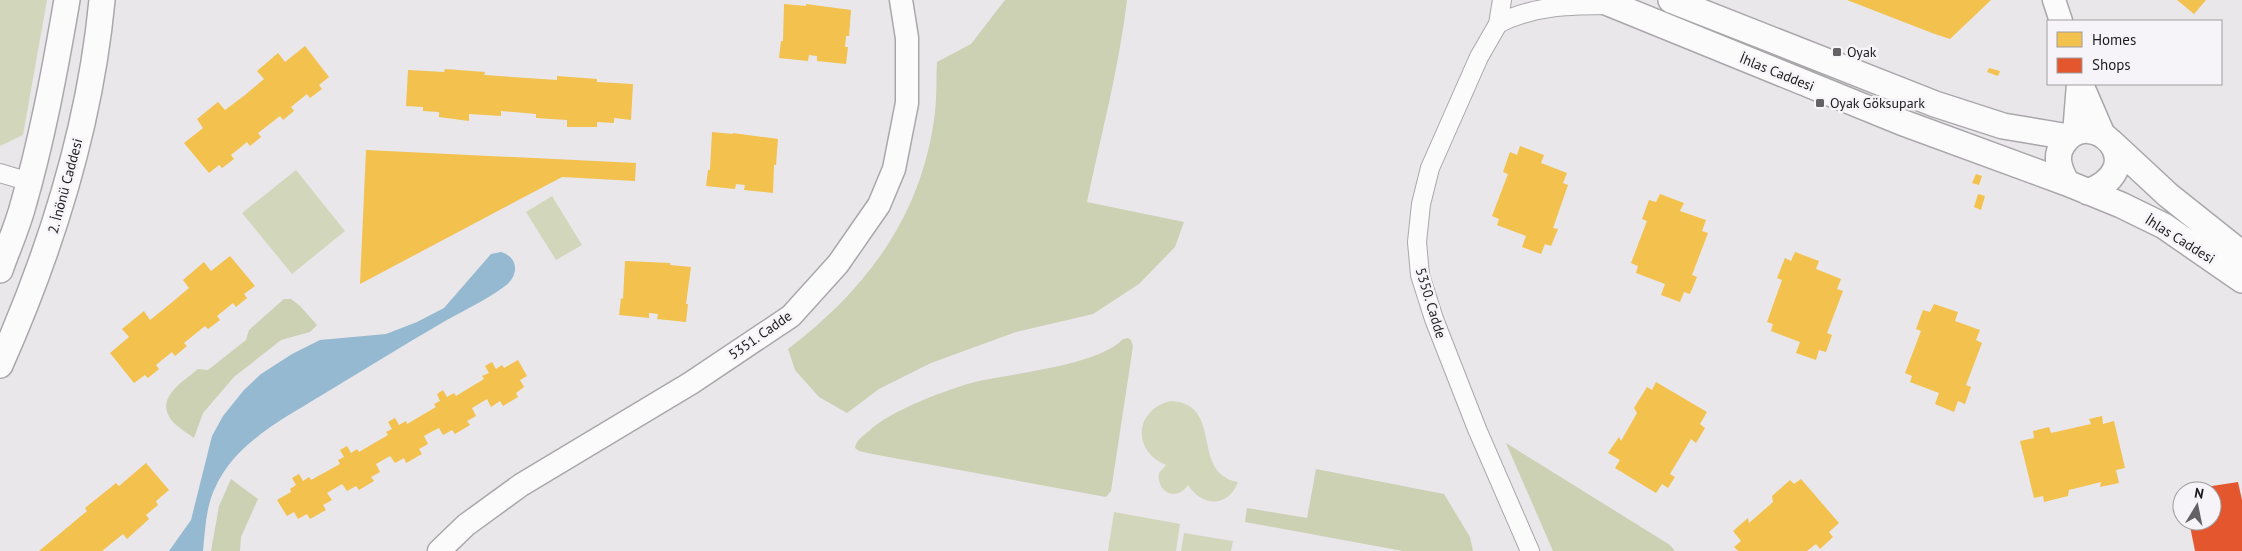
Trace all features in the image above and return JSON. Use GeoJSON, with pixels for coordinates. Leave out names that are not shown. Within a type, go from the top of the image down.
{"type":"FeatureCollection","features":[{"type":"Feature","properties":{"kind":"main road"},"geometry":{"type":"LineString","coordinates":[[0,270],[30,182],[53,83],[67,0]]}},
{"type":"Feature","properties":{"kind":"main road","name":"2. İnönü Caddesi"},"geometry":{"type":"LineString","coordinates":[[0,364],[31,294],[66,191],[89,92],[102,0]]}},
{"type":"Feature","properties":{"kind":"main road","name":"İhlas Caddesi"},"geometry":{"type":"LineString","coordinates":[[1671,0],[1936,104],[2003,126],[2072,136]]}},
{"type":"Feature","properties":{"kind":"main road","name":"İhlas Caddesi"},"geometry":{"type":"LineString","coordinates":[[1607,2],[1901,122],[2077,188],[2164,226],[2242,280]]}},
{"type":"Feature","properties":{"kind":"main road"},"geometry":{"type":"LineString","coordinates":[[2086,130],[2108,139],[2118,159],[2116,169],[2106,184],[2077,188],[2058,164],[2062,144],[2072,136],[2086,130]]}},
{"type":"Feature","properties":{"kind":"main road","name":"İhlas Caddesi"},"geometry":{"type":"LineString","coordinates":[[2108,139],[2168,196],[2242,254]]}},
{"type":"Feature","properties":{"kind":"street","name":"5351. Cadde"},"geometry":{"type":"LineString","coordinates":[[439,551],[466,525],[521,485],[691,383],[790,316],[838,264],[879,205],[894,169],[907,103],[907,38],[901,0]]}},
{"type":"Feature","properties":{"kind":"street","name":"5350. Cadde"},"geometry":{"type":"LineString","coordinates":[[1502,0],[1498,24],[1479,57],[1430,168],[1421,204],[1417,242],[1420,275],[1434,319],[1530,551]]}},
{"type":"Feature","properties":{"kind":"street"},"geometry":{"type":"LineString","coordinates":[[2054,0],[2061,20]]}},
{"type":"Feature","properties":{"kind":"street"},"geometry":{"type":"LineString","coordinates":[[1498,24],[1536,9],[1607,2]]}},
{"type":"Feature","properties":{"kind":"street"},"geometry":{"type":"LineString","coordinates":[[2072,136],[2080,85]]}},
{"type":"Feature","properties":{"kind":"street"},"geometry":{"type":"LineString","coordinates":[[2081,85],[2108,139]]}},
{"type":"Feature","properties":{"kind":"street"},"geometry":{"type":"LineString","coordinates":[[0,174],[30,182]]}},
{"type":"Feature","properties":{"kind":"green space"},"geometry":{"type":"Polygon","coordinates":[[[0,0],[47,0],[23,135],[0,146],[0,0]]]}},
{"type":"Feature","properties":{"kind":"green space"},"geometry":{"type":"Polygon","coordinates":[[[1005,0],[1127,0],[1115,76],[1087,202],[1184,222],[1175,247],[1139,284],[1093,314],[1016,332],[931,363],[879,389],[847,413],[819,397],[795,370],[788,349],[843,301],[867,274],[887,246],[904,216],[918,183],[929,149],[936,106],[937,62],[971,44],[1005,0]]]}},
{"type":"Feature","properties":{"kind":"green space"},"geometry":{"type":"Polygon","coordinates":[[[296,170],[345,231],[292,274],[242,213],[296,170]]]}},
{"type":"Feature","properties":{"kind":"green space"},"geometry":{"type":"Polygon","coordinates":[[[552,196],[582,245],[556,260],[526,212],[552,196]]]}},
{"type":"Feature","properties":{"kind":"green space"},"geometry":{"type":"Polygon","coordinates":[[[284,299],[291,299],[300,306],[317,325],[310,332],[281,340],[234,377],[203,413],[194,438],[172,421],[166,403],[179,384],[198,369],[208,370],[246,340],[249,330],[284,299]]]}},
{"type":"Feature","properties":{"kind":"green space"},"geometry":{"type":"Polygon","coordinates":[[[1128,338],[1133,346],[1111,491],[1106,497],[872,454],[855,448],[860,438],[878,423],[905,408],[937,395],[979,381],[1076,362],[1111,348],[1123,339],[1128,338]]]}},
{"type":"Feature","properties":{"kind":"green space"},"geometry":{"type":"Polygon","coordinates":[[[1171,401],[1187,405],[1197,414],[1203,426],[1214,466],[1223,476],[1238,482],[1228,497],[1214,502],[1207,501],[1188,485],[1178,493],[1173,494],[1168,493],[1161,486],[1159,473],[1166,465],[1155,459],[1147,450],[1143,441],[1142,431],[1144,421],[1150,412],[1159,405],[1171,401]]]}},
{"type":"Feature","properties":{"kind":"green space"},"geometry":{"type":"Polygon","coordinates":[[[1506,443],[1670,545],[1675,551],[1553,551],[1506,443]]]}},
{"type":"Feature","properties":{"kind":"green space"},"geometry":{"type":"Polygon","coordinates":[[[1316,469],[1444,494],[1470,537],[1473,551],[1403,551],[1245,522],[1247,508],[1307,518],[1316,469]]]}},
{"type":"Feature","properties":{"kind":"green space"},"geometry":{"type":"Polygon","coordinates":[[[231,479],[258,499],[241,537],[240,551],[211,551],[219,506],[231,479]]]}},
{"type":"Feature","properties":{"kind":"green space"},"geometry":{"type":"Polygon","coordinates":[[[1114,512],[1180,524],[1176,551],[1108,551],[1114,512]]]}},
{"type":"Feature","properties":{"kind":"green space"},"geometry":{"type":"Polygon","coordinates":[[[1184,533],[1233,541],[1231,551],[1181,551],[1184,533]]]}},
{"type":"Feature","properties":{"kind":"water"},"geometry":{"type":"Polygon","coordinates":[[[501,252],[507,254],[514,262],[515,272],[510,282],[292,413],[247,445],[224,472],[212,495],[205,527],[203,551],[169,551],[191,520],[212,436],[223,416],[244,390],[261,374],[292,354],[320,340],[386,334],[417,322],[444,308],[491,254],[501,252]]]}},
{"type":"Feature","properties":{"kind":"building: Homes"},"geometry":{"type":"Polygon","coordinates":[[[1847,0],[1991,0],[1950,39],[1847,0]]]}},
{"type":"Feature","properties":{"kind":"building: Homes"},"geometry":{"type":"Polygon","coordinates":[[[2177,0],[2206,0],[2194,14],[2177,0]]]}},
{"type":"Feature","properties":{"kind":"building: Homes"},"geometry":{"type":"Polygon","coordinates":[[[784,4],[806,6],[806,4],[851,10],[849,36],[846,36],[845,47],[848,47],[846,64],[817,61],[817,56],[809,55],[808,61],[779,58],[781,41],[783,41],[784,4]]]}},
{"type":"Feature","properties":{"kind":"building: Homes"},"geometry":{"type":"Polygon","coordinates":[[[305,46],[329,77],[319,85],[322,89],[310,98],[307,94],[291,107],[294,111],[283,120],[280,116],[258,133],[261,137],[250,146],[247,142],[231,155],[234,159],[222,168],[219,165],[209,173],[184,143],[203,128],[197,119],[218,102],[225,110],[245,95],[264,79],[257,71],[278,53],[285,62],[305,46]]]}},
{"type":"Feature","properties":{"kind":"building: Homes"},"geometry":{"type":"Polygon","coordinates":[[[1989,68],[2000,71],[1998,76],[1987,72],[1989,68]]]}},
{"type":"Feature","properties":{"kind":"building: Homes"},"geometry":{"type":"Polygon","coordinates":[[[445,69],[485,72],[484,75],[557,80],[557,76],[597,79],[597,82],[633,84],[631,120],[614,118],[614,123],[597,122],[597,127],[567,127],[567,120],[536,118],[536,114],[501,111],[501,116],[469,114],[469,121],[439,117],[439,112],[423,111],[423,107],[406,106],[408,70],[444,72],[445,69]]]}},
{"type":"Feature","properties":{"kind":"building: Homes"},"geometry":{"type":"Polygon","coordinates":[[[712,132],[778,139],[776,165],[774,165],[773,193],[744,190],[745,185],[736,184],[735,189],[706,186],[708,170],[710,170],[712,132]]]}},
{"type":"Feature","properties":{"kind":"building: Homes"},"geometry":{"type":"Polygon","coordinates":[[[1520,146],[1544,155],[1541,163],[1567,173],[1563,183],[1568,185],[1553,228],[1558,229],[1551,246],[1545,244],[1541,254],[1522,247],[1526,236],[1497,225],[1499,219],[1492,216],[1508,174],[1503,172],[1510,152],[1517,155],[1520,146]]]}},
{"type":"Feature","properties":{"kind":"building: Homes"},"geometry":{"type":"Polygon","coordinates":[[[366,150],[636,163],[635,181],[562,177],[360,284],[366,150]]]}},
{"type":"Feature","properties":{"kind":"building: Homes"},"geometry":{"type":"Polygon","coordinates":[[[1976,174],[1982,176],[1979,185],[1972,183],[1976,174]]]}},
{"type":"Feature","properties":{"kind":"building: Homes"},"geometry":{"type":"Polygon","coordinates":[[[1660,194],[1684,203],[1680,211],[1706,220],[1702,231],[1708,233],[1692,275],[1697,277],[1690,294],[1684,292],[1680,302],[1661,295],[1665,284],[1636,273],[1638,266],[1631,263],[1647,221],[1642,219],[1649,200],[1656,202],[1660,194]]]}},
{"type":"Feature","properties":{"kind":"building: Homes"},"geometry":{"type":"Polygon","coordinates":[[[1978,194],[1985,196],[1981,210],[1974,207],[1978,194]]]}},
{"type":"Feature","properties":{"kind":"building: Homes"},"geometry":{"type":"Polygon","coordinates":[[[1795,252],[1819,261],[1816,269],[1841,279],[1837,289],[1843,291],[1827,333],[1832,335],[1826,352],[1819,350],[1816,360],[1796,353],[1800,342],[1771,331],[1773,324],[1767,322],[1782,280],[1777,278],[1785,258],[1791,261],[1795,252]]]}},
{"type":"Feature","properties":{"kind":"building: Homes"},"geometry":{"type":"Polygon","coordinates":[[[230,256],[255,286],[244,294],[247,298],[236,307],[233,303],[217,316],[220,320],[208,329],[205,326],[184,343],[187,346],[175,356],[172,352],[156,365],[159,369],[148,378],[145,375],[134,383],[110,353],[129,337],[122,329],[144,311],[150,320],[170,304],[189,288],[183,280],[204,262],[211,271],[230,256]]]}},
{"type":"Feature","properties":{"kind":"building: Homes"},"geometry":{"type":"Polygon","coordinates":[[[625,261],[670,263],[670,265],[691,267],[686,304],[688,304],[686,322],[657,319],[658,314],[649,313],[649,318],[619,315],[621,298],[623,299],[625,261]]]}},
{"type":"Feature","properties":{"kind":"building: Homes"},"geometry":{"type":"Polygon","coordinates":[[[1934,304],[1958,312],[1955,321],[1980,330],[1976,340],[1982,343],[1966,385],[1971,387],[1965,404],[1958,401],[1954,412],[1935,404],[1939,393],[1910,382],[1912,376],[1905,373],[1921,331],[1916,329],[1923,310],[1930,312],[1934,304]]]}},
{"type":"Feature","properties":{"kind":"building: Homes"},"geometry":{"type":"Polygon","coordinates":[[[518,360],[527,376],[520,380],[524,387],[516,393],[518,397],[503,406],[500,401],[491,407],[487,399],[472,408],[476,416],[467,421],[470,425],[455,434],[452,430],[443,435],[439,428],[424,436],[428,444],[419,449],[422,454],[406,463],[404,458],[395,463],[390,456],[376,464],[380,472],[371,477],[374,481],[359,490],[356,486],[347,491],[342,484],[327,493],[332,500],[323,505],[326,510],[310,519],[307,514],[298,519],[294,512],[287,516],[277,500],[291,492],[290,489],[296,485],[292,478],[299,474],[303,481],[309,477],[311,480],[340,464],[338,460],[344,457],[340,450],[347,446],[351,453],[357,449],[359,452],[388,435],[386,432],[392,429],[388,422],[395,418],[399,425],[406,421],[407,424],[436,407],[434,404],[440,401],[437,394],[443,390],[447,397],[454,393],[456,396],[484,379],[482,376],[489,373],[485,366],[492,362],[496,369],[502,365],[504,368],[518,360]]]}},
{"type":"Feature","properties":{"kind":"building: Homes"},"geometry":{"type":"Polygon","coordinates":[[[1656,382],[1707,412],[1700,424],[1705,428],[1696,443],[1691,439],[1670,474],[1675,477],[1668,488],[1662,484],[1656,493],[1615,468],[1620,460],[1608,453],[1619,437],[1621,441],[1637,413],[1634,408],[1647,387],[1652,390],[1656,382]]]}},
{"type":"Feature","properties":{"kind":"building: Homes"},"geometry":{"type":"Polygon","coordinates":[[[2102,416],[2103,424],[2114,421],[2125,468],[2116,470],[2119,483],[2100,487],[2101,482],[2069,490],[2068,496],[2044,502],[2043,496],[2034,498],[2020,441],[2034,438],[2033,431],[2049,427],[2051,433],[2091,424],[2089,419],[2102,416]]]}},
{"type":"Feature","properties":{"kind":"building: Homes"},"geometry":{"type":"Polygon","coordinates":[[[146,463],[169,490],[156,501],[158,505],[146,515],[149,519],[127,539],[123,534],[102,551],[39,551],[87,511],[85,508],[116,483],[119,486],[146,463]]]}},
{"type":"Feature","properties":{"kind":"building: Homes"},"geometry":{"type":"Polygon","coordinates":[[[1801,479],[1839,523],[1829,532],[1833,537],[1820,549],[1816,544],[1807,551],[1738,551],[1734,547],[1741,541],[1733,531],[1748,518],[1749,523],[1773,502],[1772,496],[1790,480],[1794,484],[1801,479]]]}},
{"type":"Feature","properties":{"kind":"building: Shops"},"geometry":{"type":"Polygon","coordinates":[[[2238,482],[2242,500],[2242,551],[2195,551],[2191,531],[2222,531],[2222,484],[2238,482]]]}},
{"type":"Feature","properties":{"kind":"place","name":"Oyak"},"geometry":{"type":"Point","coordinates":[1837,52]}},
{"type":"Feature","properties":{"kind":"place","name":"Oyak Göksupark"},"geometry":{"type":"Point","coordinates":[1820,103]}}]}
